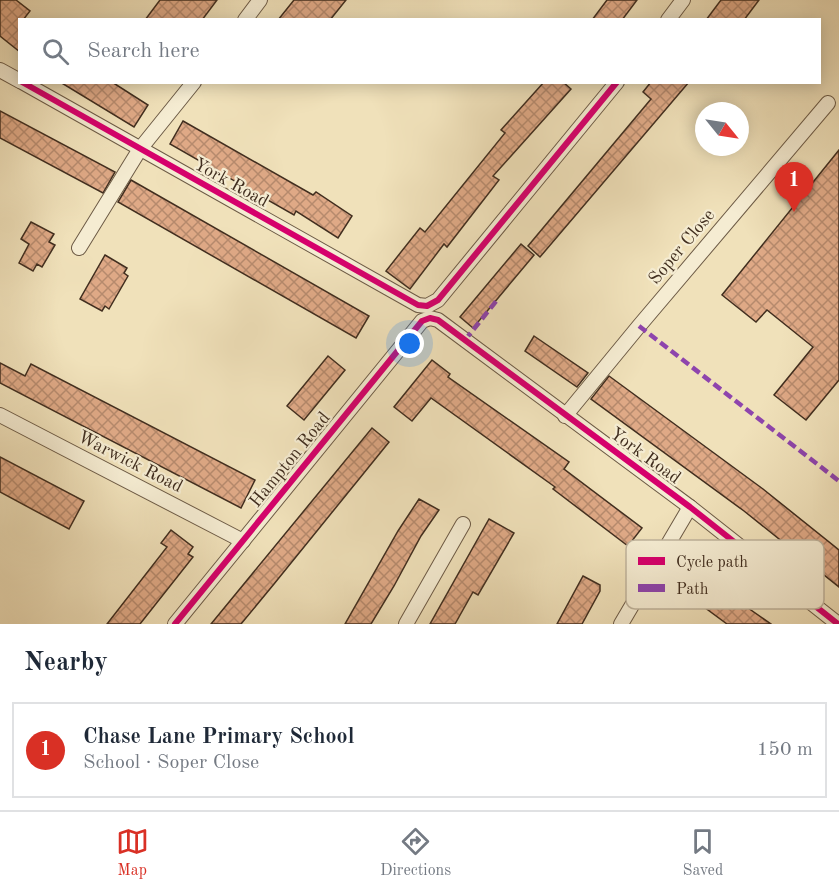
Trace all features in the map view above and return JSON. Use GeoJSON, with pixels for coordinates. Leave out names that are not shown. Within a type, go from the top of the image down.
{"type":"FeatureCollection","features":[{"type":"Feature","properties":{"kind":"street"},"geometry":{"type":"LineString","coordinates":[[247,18],[261,0]]}},
{"type":"Feature","properties":{"kind":"street"},"geometry":{"type":"LineString","coordinates":[[670,18],[683,0]]}},
{"type":"Feature","properties":{"kind":"street","name":"York Road"},"geometry":{"type":"LineString","coordinates":[[2,75],[18,81]]}},
{"type":"Feature","properties":{"kind":"street","name":"York Road"},"geometry":{"type":"LineString","coordinates":[[25,84],[418,305],[732,540]]}},
{"type":"Feature","properties":{"kind":"street"},"geometry":{"type":"LineString","coordinates":[[79,248],[140,149],[192,84]]}},
{"type":"Feature","properties":{"kind":"street","name":"Hampton Road"},"geometry":{"type":"LineString","coordinates":[[175,624],[615,84]]}},
{"type":"Feature","properties":{"kind":"street","name":"Soper Close"},"geometry":{"type":"LineString","coordinates":[[565,416],[828,103]]}},
{"type":"Feature","properties":{"kind":"street","name":"Warwick Road"},"geometry":{"type":"LineString","coordinates":[[0,415],[243,541]]}},
{"type":"Feature","properties":{"kind":"street"},"geometry":{"type":"LineString","coordinates":[[671,540],[690,507]]}},
{"type":"Feature","properties":{"kind":"street"},"geometry":{"type":"LineString","coordinates":[[406,624],[463,524]]}},
{"type":"Feature","properties":{"kind":"street"},"geometry":{"type":"LineString","coordinates":[[621,624],[630,609]]}},
{"type":"Feature","properties":{"kind":"street","name":"York Road"},"geometry":{"type":"LineString","coordinates":[[819,609],[838,624]]}},
{"type":"Feature","properties":{"kind":"building"},"geometry":{"type":"Polygon","coordinates":[[[0,0],[16,0],[30,11],[25,18],[18,18],[18,50],[0,36],[0,0]]]}},
{"type":"Feature","properties":{"kind":"building"},"geometry":{"type":"Polygon","coordinates":[[[160,0],[217,0],[204,18],[146,18],[160,0]]]}},
{"type":"Feature","properties":{"kind":"building"},"geometry":{"type":"Polygon","coordinates":[[[294,0],[346,0],[332,18],[280,18],[294,0]]]}},
{"type":"Feature","properties":{"kind":"building"},"geometry":{"type":"Polygon","coordinates":[[[607,0],[637,0],[624,18],[594,18],[607,0]]]}},
{"type":"Feature","properties":{"kind":"building"},"geometry":{"type":"Polygon","coordinates":[[[721,0],[759,0],[746,18],[708,18],[721,0]]]}},
{"type":"Feature","properties":{"kind":"building"},"geometry":{"type":"Polygon","coordinates":[[[63,84],[115,84],[148,105],[134,127],[63,84]]]}},
{"type":"Feature","properties":{"kind":"building"},"geometry":{"type":"Polygon","coordinates":[[[542,84],[565,84],[571,89],[493,176],[499,180],[447,247],[444,244],[410,289],[386,271],[420,228],[425,232],[505,133],[501,130],[542,84]]]}},
{"type":"Feature","properties":{"kind":"building"},"geometry":{"type":"Polygon","coordinates":[[[649,84],[687,84],[540,257],[528,246],[651,99],[643,92],[649,84]]]}},
{"type":"Feature","properties":{"kind":"building"},"geometry":{"type":"Polygon","coordinates":[[[0,111],[115,172],[103,193],[0,138],[0,111]]]}},
{"type":"Feature","properties":{"kind":"building"},"geometry":{"type":"Polygon","coordinates":[[[183,121],[313,195],[316,192],[352,216],[338,238],[296,211],[294,215],[170,144],[183,121]]]}},
{"type":"Feature","properties":{"kind":"building"},"geometry":{"type":"Polygon","coordinates":[[[839,150],[839,380],[806,420],[774,395],[813,347],[767,310],[756,322],[722,295],[839,150]]]}},
{"type":"Feature","properties":{"kind":"building"},"geometry":{"type":"Polygon","coordinates":[[[131,180],[369,316],[356,338],[118,202],[131,180]]]}},
{"type":"Feature","properties":{"kind":"building"},"geometry":{"type":"Polygon","coordinates":[[[31,222],[54,234],[49,242],[55,245],[42,267],[37,264],[33,271],[19,263],[29,244],[21,239],[31,222]]]}},
{"type":"Feature","properties":{"kind":"building"},"geometry":{"type":"Polygon","coordinates":[[[521,244],[534,255],[473,328],[460,317],[521,244]]]}},
{"type":"Feature","properties":{"kind":"building"},"geometry":{"type":"Polygon","coordinates":[[[105,255],[127,268],[124,273],[128,276],[109,309],[105,306],[102,311],[80,299],[105,255]]]}},
{"type":"Feature","properties":{"kind":"building"},"geometry":{"type":"Polygon","coordinates":[[[534,336],[588,373],[577,387],[525,351],[534,336]]]}},
{"type":"Feature","properties":{"kind":"building"},"geometry":{"type":"Polygon","coordinates":[[[328,356],[345,370],[304,420],[287,406],[328,356]]]}},
{"type":"Feature","properties":{"kind":"building"},"geometry":{"type":"Polygon","coordinates":[[[432,360],[450,374],[448,377],[569,462],[564,469],[642,528],[633,540],[626,540],[626,544],[553,489],[555,487],[431,398],[412,421],[394,407],[432,360]]]}},
{"type":"Feature","properties":{"kind":"building"},"geometry":{"type":"Polygon","coordinates":[[[0,363],[25,376],[31,364],[255,480],[241,508],[0,383],[0,363]]]}},
{"type":"Feature","properties":{"kind":"building"},"geometry":{"type":"Polygon","coordinates":[[[609,376],[763,489],[839,550],[839,587],[824,575],[824,540],[780,540],[591,399],[609,376]]]}},
{"type":"Feature","properties":{"kind":"building"},"geometry":{"type":"Polygon","coordinates":[[[372,428],[389,442],[274,584],[241,624],[211,624],[372,428]]]}},
{"type":"Feature","properties":{"kind":"building"},"geometry":{"type":"Polygon","coordinates":[[[0,457],[84,501],[69,529],[0,492],[0,457]]]}},
{"type":"Feature","properties":{"kind":"building"},"geometry":{"type":"Polygon","coordinates":[[[419,499],[439,510],[421,536],[371,624],[345,624],[398,531],[419,499]]]}},
{"type":"Feature","properties":{"kind":"building"},"geometry":{"type":"Polygon","coordinates":[[[489,519],[514,533],[478,595],[473,592],[455,624],[430,624],[489,519]]]}},
{"type":"Feature","properties":{"kind":"building"},"geometry":{"type":"Polygon","coordinates":[[[171,530],[193,547],[188,554],[193,557],[140,624],[107,624],[167,547],[161,543],[171,530]]]}},
{"type":"Feature","properties":{"kind":"building"},"geometry":{"type":"Polygon","coordinates":[[[583,576],[600,585],[600,591],[582,624],[557,624],[583,576]]]}},
{"type":"Feature","properties":{"kind":"building"},"geometry":{"type":"Polygon","coordinates":[[[707,609],[749,609],[771,624],[727,624],[707,609]]]}},
{"type":"Feature","properties":{"kind":"marked path"},"geometry":{"type":"LineString","coordinates":[[465,340],[498,299]]}},
{"type":"Feature","properties":{"kind":"marked path"},"geometry":{"type":"LineString","coordinates":[[639,326],[839,481]]}},
{"type":"Feature","properties":{"kind":"cycle path"},"geometry":{"type":"LineString","coordinates":[[26,84],[418,305],[427,306],[438,300],[615,84]]}},
{"type":"Feature","properties":{"kind":"cycle path"},"geometry":{"type":"LineString","coordinates":[[175,624],[422,321],[430,318],[438,320],[732,540]]}},
{"type":"Feature","properties":{"kind":"cycle path"},"geometry":{"type":"LineString","coordinates":[[819,609],[838,624]]}},
{"type":"Feature","properties":{"kind":"place","name":"Chase Lane Primary School"},"geometry":{"type":"Point","coordinates":[794,212]}}]}
